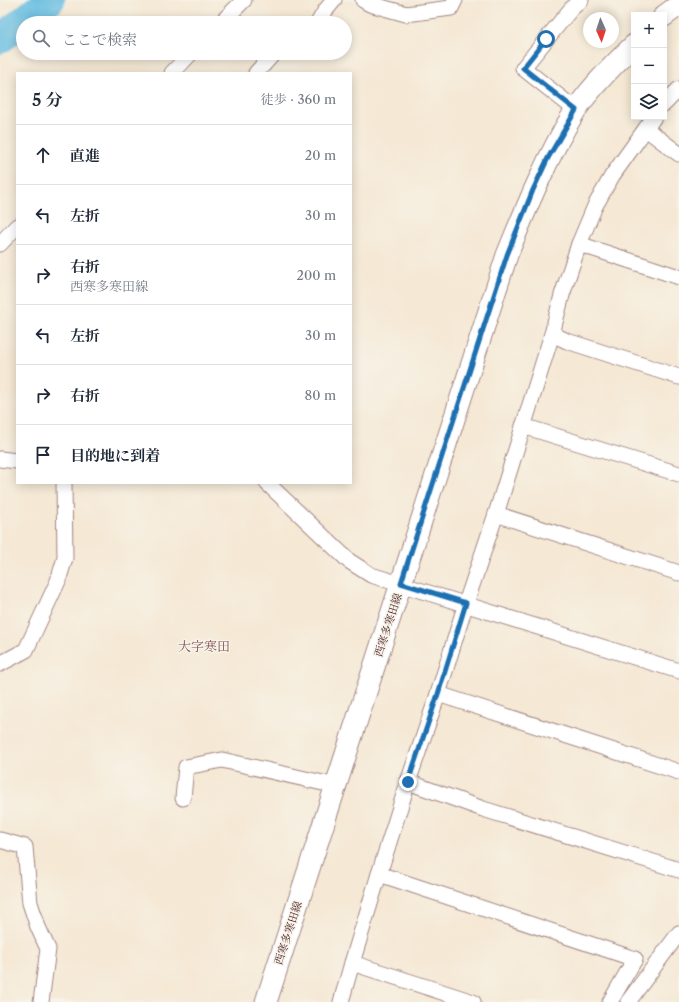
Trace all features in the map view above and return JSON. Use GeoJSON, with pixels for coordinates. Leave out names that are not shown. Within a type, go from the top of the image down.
{"type":"FeatureCollection","features":[{"type":"Feature","properties":{"kind":"main road"},"geometry":{"type":"LineString","coordinates":[[667,14],[679,5]]}},
{"type":"Feature","properties":{"kind":"main road","name":"西寒多寒田線"},"geometry":{"type":"LineString","coordinates":[[266,1002],[507,255],[533,190],[548,158],[576,110],[602,78],[631,48]]}},
{"type":"Feature","properties":{"kind":"street"},"geometry":{"type":"LineString","coordinates":[[228,16],[244,0]]}},
{"type":"Feature","properties":{"kind":"street"},"geometry":{"type":"LineString","coordinates":[[323,16],[334,0]]}},
{"type":"Feature","properties":{"kind":"street"},"geometry":{"type":"LineString","coordinates":[[363,0],[370,4],[406,14],[451,8],[455,0]]}},
{"type":"Feature","properties":{"kind":"street"},"geometry":{"type":"LineString","coordinates":[[576,110],[523,68],[571,9],[581,0]]}},
{"type":"Feature","properties":{"kind":"street"},"geometry":{"type":"LineString","coordinates":[[173,72],[184,60]]}},
{"type":"Feature","properties":{"kind":"street"},"geometry":{"type":"LineString","coordinates":[[257,72],[268,60]]}},
{"type":"Feature","properties":{"kind":"street"},"geometry":{"type":"LineString","coordinates":[[667,101],[679,89]]}},
{"type":"Feature","properties":{"kind":"street"},"geometry":{"type":"LineString","coordinates":[[341,1002],[408,782],[496,514],[552,334],[562,295],[579,244],[594,206],[612,176],[650,123],[679,154]]}},
{"type":"Feature","properties":{"kind":"street"},"geometry":{"type":"LineString","coordinates":[[0,244],[16,227]]}},
{"type":"Feature","properties":{"kind":"street"},"geometry":{"type":"LineString","coordinates":[[579,244],[679,276]]}},
{"type":"Feature","properties":{"kind":"street"},"geometry":{"type":"LineString","coordinates":[[552,334],[567,341],[679,377]]}},
{"type":"Feature","properties":{"kind":"street"},"geometry":{"type":"LineString","coordinates":[[523,426],[679,474]]}},
{"type":"Feature","properties":{"kind":"street"},"geometry":{"type":"LineString","coordinates":[[0,459],[16,461]]}},
{"type":"Feature","properties":{"kind":"street"},"geometry":{"type":"LineString","coordinates":[[0,664],[26,650],[58,581],[65,558],[64,484]]}},
{"type":"Feature","properties":{"kind":"street"},"geometry":{"type":"LineString","coordinates":[[267,484],[349,561],[371,574],[679,671]]}},
{"type":"Feature","properties":{"kind":"street"},"geometry":{"type":"LineString","coordinates":[[496,514],[679,573]]}},
{"type":"Feature","properties":{"kind":"street"},"geometry":{"type":"LineString","coordinates":[[438,694],[679,772]]}},
{"type":"Feature","properties":{"kind":"street"},"geometry":{"type":"LineString","coordinates":[[183,798],[186,767],[222,760],[336,786]]}},
{"type":"Feature","properties":{"kind":"street"},"geometry":{"type":"LineString","coordinates":[[408,782],[483,809],[679,870]]}},
{"type":"Feature","properties":{"kind":"street"},"geometry":{"type":"LineString","coordinates":[[0,840],[25,847],[30,903],[38,927],[48,949],[41,1002]]}},
{"type":"Feature","properties":{"kind":"street"},"geometry":{"type":"LineString","coordinates":[[379,874],[635,959],[610,1002]]}},
{"type":"Feature","properties":{"kind":"street"},"geometry":{"type":"LineString","coordinates":[[628,1002],[679,933]]}},
{"type":"Feature","properties":{"kind":"street"},"geometry":{"type":"LineString","coordinates":[[352,963],[473,1002]]}},
{"type":"Feature","properties":{"kind":"waterway"},"geometry":{"type":"LineString","coordinates":[[29,16],[50,0]]}},
{"type":"Feature","properties":{"kind":"waterway"},"geometry":{"type":"LineString","coordinates":[[0,39],[16,27]]}},
{"type":"Feature","properties":{"kind":"district","name":"大字寒田"},"geometry":{"type":"Point","coordinates":[204,646]}},
{"type":"Feature","properties":{"kind":"route"},"geometry":{"type":"LineString","coordinates":[[408,782],[438,694],[466,603],[401,583],[507,255],[533,190],[548,158],[576,110],[523,68],[546,39]]}}]}
